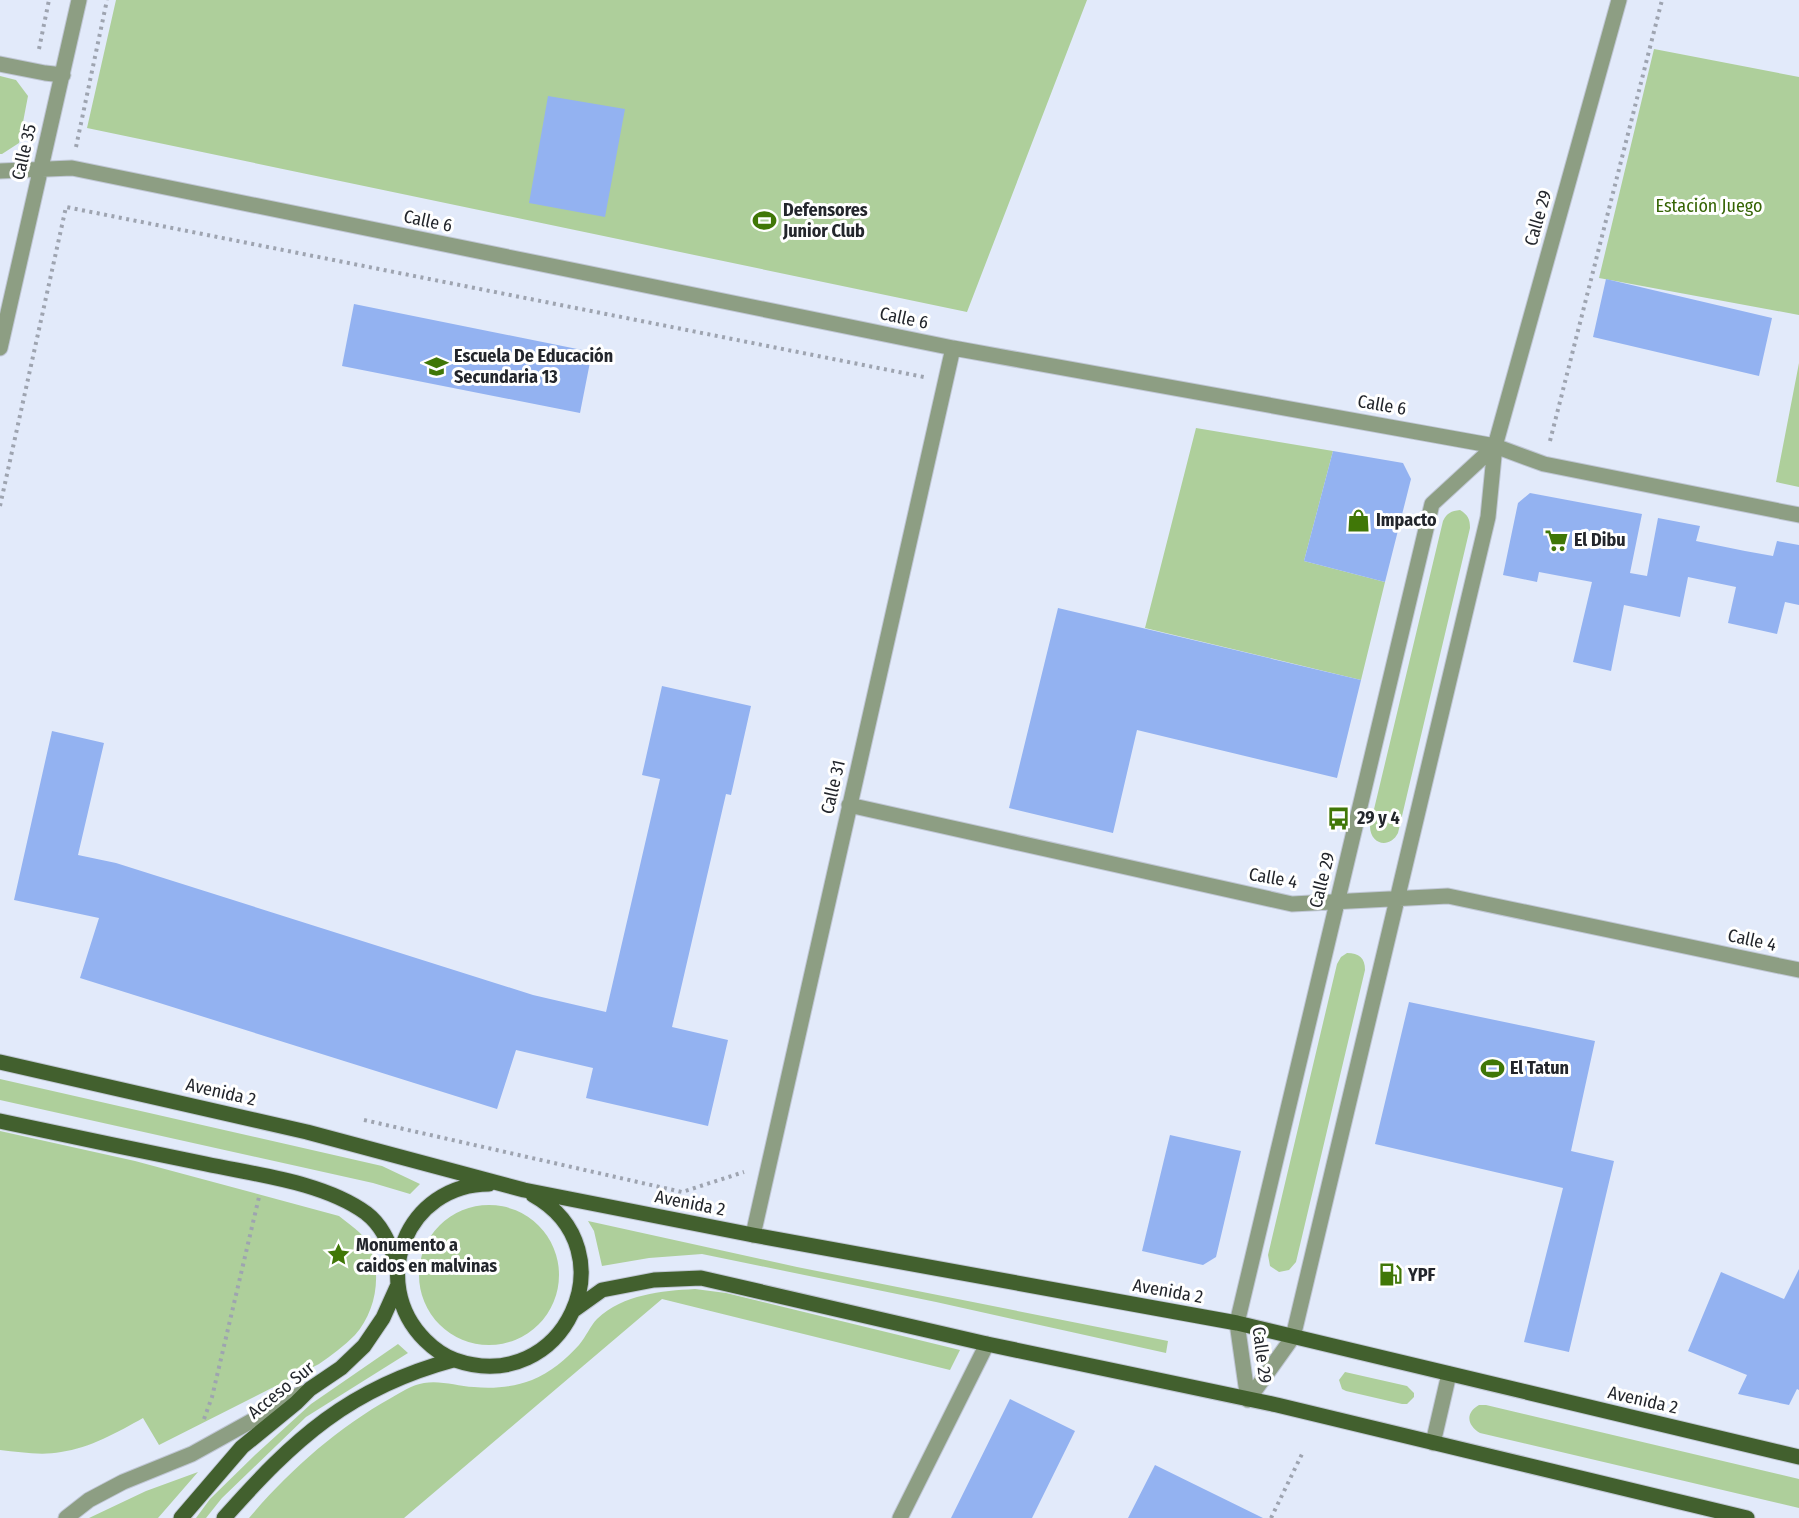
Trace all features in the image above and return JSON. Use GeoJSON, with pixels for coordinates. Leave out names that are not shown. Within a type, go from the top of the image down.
{"type":"FeatureCollection","features":[{"type":"Feature","properties":{"kind":"main road","name":"Avenida 2"},"geometry":{"type":"LineString","coordinates":[[0,1062],[308,1132],[524,1190],[753,1235],[1237,1323],[1799,1457]]}},
{"type":"Feature","properties":{"kind":"main road","name":"Avenida 2"},"geometry":{"type":"LineString","coordinates":[[0,1121],[264,1176],[328,1193],[368,1215],[384,1231],[397,1263]]}},
{"type":"Feature","properties":{"kind":"main road","name":"Avenida 2"},"geometry":{"type":"LineString","coordinates":[[501,1184],[477,1184],[454,1190],[433,1202],[416,1218],[404,1239],[397,1263],[397,1287],[404,1310],[415,1330],[432,1347],[453,1360],[477,1365],[501,1365],[524,1360],[545,1348],[562,1331],[574,1310],[580,1287],[580,1263],[574,1240],[562,1219],[545,1202],[524,1190]]}},
{"type":"Feature","properties":{"kind":"main road","name":"Avenida 2"},"geometry":{"type":"LineString","coordinates":[[574,1310],[602,1290],[654,1280],[701,1278],[987,1344],[1248,1400],[1747,1518]]}},
{"type":"Feature","properties":{"kind":"main road","name":"Acceso Sur"},"geometry":{"type":"LineString","coordinates":[[181,1518],[242,1447],[310,1389],[341,1368],[364,1346],[383,1318],[397,1287]]}},
{"type":"Feature","properties":{"kind":"main road"},"geometry":{"type":"LineString","coordinates":[[224,1518],[267,1469],[321,1422],[390,1380],[453,1360]]}},
{"type":"Feature","properties":{"kind":"street","name":"Calle 35"},"geometry":{"type":"LineString","coordinates":[[0,348],[79,0]]}},
{"type":"Feature","properties":{"kind":"street","name":"Calle 29"},"geometry":{"type":"LineString","coordinates":[[1248,1400],[1293,1337],[1488,517],[1495,446],[1619,0]]}},
{"type":"Feature","properties":{"kind":"street"},"geometry":{"type":"LineString","coordinates":[[0,64],[63,75]]}},
{"type":"Feature","properties":{"kind":"street","name":"Calle 6"},"geometry":{"type":"LineString","coordinates":[[0,171],[72,168],[952,348],[1495,446],[1544,464],[1799,515]]}},
{"type":"Feature","properties":{"kind":"street","name":"Calle 31"},"geometry":{"type":"LineString","coordinates":[[753,1235],[952,348]]}},
{"type":"Feature","properties":{"kind":"street","name":"Calle 29"},"geometry":{"type":"LineString","coordinates":[[1248,1400],[1237,1323],[1432,504],[1495,446]]}},
{"type":"Feature","properties":{"kind":"street","name":"Calle 4"},"geometry":{"type":"LineString","coordinates":[[849,805],[1292,904],[1448,896],[1797,970]]}},
{"type":"Feature","properties":{"kind":"street"},"geometry":{"type":"LineString","coordinates":[[1797,970],[1799,954]]}},
{"type":"Feature","properties":{"kind":"street"},"geometry":{"type":"LineString","coordinates":[[900,1518],[987,1344]]}},
{"type":"Feature","properties":{"kind":"street"},"geometry":{"type":"LineString","coordinates":[[1432,1443],[1449,1374]]}},
{"type":"Feature","properties":{"kind":"street"},"geometry":{"type":"LineString","coordinates":[[66,1518],[89,1500],[123,1482],[192,1454],[310,1389]]}},
{"type":"Feature","properties":{"kind":"path"},"geometry":{"type":"LineString","coordinates":[[34,70],[49,0]]}},
{"type":"Feature","properties":{"kind":"path"},"geometry":{"type":"LineString","coordinates":[[72,168],[107,0]]}},
{"type":"Feature","properties":{"kind":"path"},"geometry":{"type":"LineString","coordinates":[[1544,464],[1662,0]]}},
{"type":"Feature","properties":{"kind":"path"},"geometry":{"type":"LineString","coordinates":[[0,506],[66,207],[926,377],[923,389]]}},
{"type":"Feature","properties":{"kind":"path"},"geometry":{"type":"LineString","coordinates":[[363,1119],[682,1192],[745,1172]]}},
{"type":"Feature","properties":{"kind":"path"},"geometry":{"type":"LineString","coordinates":[[192,1454],[212,1397],[264,1176]]}},
{"type":"Feature","properties":{"kind":"path"},"geometry":{"type":"LineString","coordinates":[[1271,1518],[1302,1454]]}},
{"type":"Feature","properties":{"kind":"green space","name":"Defensores Junior Club"},"geometry":{"type":"Polygon","coordinates":[[[116,0],[1087,0],[967,312],[87,128],[116,0]]]}},
{"type":"Feature","properties":{"kind":"green space","name":"Estación Juego"},"geometry":{"type":"Polygon","coordinates":[[[1654,49],[1799,77],[1799,315],[1599,278],[1654,49]]]}},
{"type":"Feature","properties":{"kind":"green space"},"geometry":{"type":"Polygon","coordinates":[[[0,76],[16,80],[28,96],[19,143],[2,154],[0,154],[0,76]]]}},
{"type":"Feature","properties":{"kind":"green space"},"geometry":{"type":"Polygon","coordinates":[[[1799,363],[1799,487],[1776,482],[1799,363]]]}},
{"type":"Feature","properties":{"kind":"green space"},"geometry":{"type":"Polygon","coordinates":[[[1196,428],[1333,451],[1304,561],[1385,582],[1361,680],[1145,628],[1196,428]]]}},
{"type":"Feature","properties":{"kind":"green space"},"geometry":{"type":"Polygon","coordinates":[[[1460,510],[1468,518],[1470,528],[1398,833],[1390,841],[1381,843],[1373,837],[1370,826],[1443,521],[1450,513],[1460,510]]]}},
{"type":"Feature","properties":{"kind":"green space"},"geometry":{"type":"Polygon","coordinates":[[[1347,953],[1360,957],[1364,962],[1365,970],[1296,1262],[1289,1270],[1279,1272],[1270,1266],[1268,1255],[1337,964],[1347,953]]]}},
{"type":"Feature","properties":{"kind":"green space"},"geometry":{"type":"Polygon","coordinates":[[[0,1079],[382,1166],[420,1184],[410,1194],[373,1183],[0,1100],[0,1079]]]}},
{"type":"Feature","properties":{"kind":"green space"},"geometry":{"type":"Polygon","coordinates":[[[0,1131],[135,1161],[339,1216],[360,1233],[368,1244],[376,1270],[374,1298],[363,1324],[347,1343],[319,1364],[159,1445],[143,1418],[104,1439],[72,1450],[46,1454],[0,1450],[0,1131]]]}},
{"type":"Feature","properties":{"kind":"green space"},"geometry":{"type":"Polygon","coordinates":[[[489,1205],[516,1210],[538,1226],[554,1248],[559,1275],[554,1302],[538,1324],[516,1340],[489,1345],[462,1340],[440,1324],[424,1302],[419,1275],[424,1248],[440,1226],[462,1210],[489,1205]]]}},
{"type":"Feature","properties":{"kind":"green space"},"geometry":{"type":"Polygon","coordinates":[[[588,1221],[797,1267],[1168,1341],[1166,1353],[936,1302],[702,1254],[649,1258],[602,1266],[594,1231],[588,1221]]]}},
{"type":"Feature","properties":{"kind":"green space"},"geometry":{"type":"Polygon","coordinates":[[[695,1289],[726,1293],[960,1350],[950,1370],[662,1299],[404,1518],[249,1518],[297,1467],[333,1437],[371,1410],[407,1389],[430,1382],[489,1388],[525,1382],[545,1374],[563,1360],[584,1339],[597,1319],[619,1304],[643,1295],[695,1289]]]}},
{"type":"Feature","properties":{"kind":"green space"},"geometry":{"type":"Polygon","coordinates":[[[398,1344],[408,1353],[306,1417],[222,1498],[206,1518],[196,1518],[210,1499],[311,1404],[398,1344]]]}},
{"type":"Feature","properties":{"kind":"green space"},"geometry":{"type":"Polygon","coordinates":[[[1345,1372],[1407,1386],[1414,1393],[1414,1397],[1407,1404],[1402,1404],[1346,1391],[1342,1389],[1339,1380],[1345,1372]]]}},
{"type":"Feature","properties":{"kind":"green space"},"geometry":{"type":"Polygon","coordinates":[[[1479,1405],[1799,1479],[1799,1508],[1480,1433],[1472,1426],[1469,1419],[1471,1412],[1479,1405]]]}},
{"type":"Feature","properties":{"kind":"green space"},"geometry":{"type":"Polygon","coordinates":[[[198,1472],[158,1518],[89,1518],[146,1491],[198,1472]]]}},
{"type":"Feature","properties":{"kind":"building"},"geometry":{"type":"Polygon","coordinates":[[[548,96],[625,109],[605,217],[529,203],[548,96]]]}},
{"type":"Feature","properties":{"kind":"building"},"geometry":{"type":"Polygon","coordinates":[[[1606,279],[1772,318],[1759,376],[1593,337],[1606,279]]]}},
{"type":"Feature","properties":{"kind":"building"},"geometry":{"type":"Polygon","coordinates":[[[354,304],[592,352],[580,413],[342,366],[354,304]]]}},
{"type":"Feature","properties":{"kind":"building","name":"Impacto"},"geometry":{"type":"Polygon","coordinates":[[[1333,451],[1403,463],[1411,479],[1385,582],[1304,561],[1333,451]]]}},
{"type":"Feature","properties":{"kind":"building"},"geometry":{"type":"Polygon","coordinates":[[[1530,493],[1642,514],[1630,573],[1647,576],[1658,518],[1700,526],[1696,541],[1745,551],[1773,556],[1777,541],[1799,545],[1799,605],[1785,602],[1777,634],[1728,623],[1736,587],[1688,577],[1680,617],[1624,605],[1611,671],[1573,662],[1592,582],[1539,572],[1537,582],[1503,575],[1518,503],[1530,493]]]}},
{"type":"Feature","properties":{"kind":"building"},"geometry":{"type":"Polygon","coordinates":[[[1058,608],[1361,680],[1337,778],[1137,730],[1113,833],[1009,808],[1058,608]]]}},
{"type":"Feature","properties":{"kind":"building"},"geometry":{"type":"Polygon","coordinates":[[[662,686],[751,706],[731,795],[726,794],[672,1027],[728,1040],[708,1126],[586,1098],[593,1068],[516,1050],[497,1109],[80,978],[99,918],[14,900],[52,731],[104,743],[78,855],[116,863],[533,995],[606,1012],[660,779],[642,775],[662,686]]]}},
{"type":"Feature","properties":{"kind":"building"},"geometry":{"type":"Polygon","coordinates":[[[1409,1002],[1595,1041],[1571,1151],[1614,1161],[1569,1352],[1524,1342],[1563,1188],[1375,1144],[1409,1002]]]}},
{"type":"Feature","properties":{"kind":"building"},"geometry":{"type":"Polygon","coordinates":[[[1170,1135],[1241,1151],[1216,1257],[1203,1265],[1142,1251],[1170,1135]]]}},
{"type":"Feature","properties":{"kind":"building"},"geometry":{"type":"Polygon","coordinates":[[[1799,1269],[1799,1390],[1797,1389],[1789,1405],[1738,1394],[1747,1375],[1688,1351],[1721,1272],[1784,1299],[1799,1269]]]}},
{"type":"Feature","properties":{"kind":"building"},"geometry":{"type":"Polygon","coordinates":[[[1010,1399],[1075,1431],[1032,1518],[951,1518],[1010,1399]]]}},
{"type":"Feature","properties":{"kind":"building"},"geometry":{"type":"Polygon","coordinates":[[[1155,1465],[1263,1518],[1128,1518],[1155,1465]]]}},
{"type":"Feature","properties":{"kind":"place","name":"Defensores Junior Club"},"geometry":{"type":"Point","coordinates":[765,220]}},
{"type":"Feature","properties":{"kind":"place","name":"Escuela De Educación Secundaria 13"},"geometry":{"type":"Point","coordinates":[436,366]}},
{"type":"Feature","properties":{"kind":"place","name":"Impacto"},"geometry":{"type":"Point","coordinates":[1358,520]}},
{"type":"Feature","properties":{"kind":"place","name":"El Dibu"},"geometry":{"type":"Point","coordinates":[1556,540]}},
{"type":"Feature","properties":{"kind":"place","name":"29 y 4"},"geometry":{"type":"Point","coordinates":[1339,818]}},
{"type":"Feature","properties":{"kind":"place","name":"El Tatun"},"geometry":{"type":"Point","coordinates":[1492,1068]}},
{"type":"Feature","properties":{"kind":"place","name":"Monumento a caidos en malvinas"},"geometry":{"type":"Point","coordinates":[338,1255]}},
{"type":"Feature","properties":{"kind":"place","name":"YPF"},"geometry":{"type":"Point","coordinates":[1390,1275]}}]}
